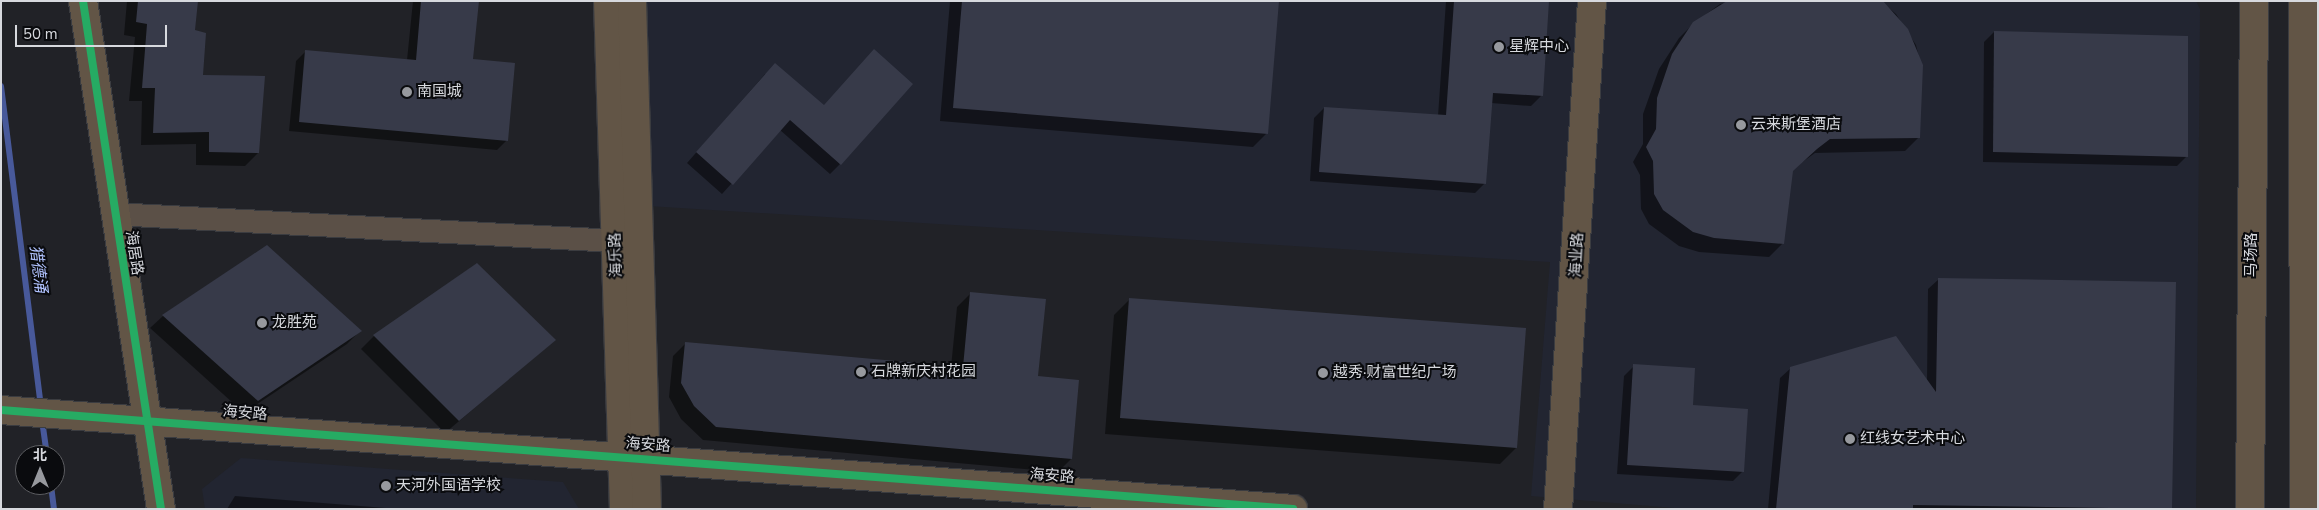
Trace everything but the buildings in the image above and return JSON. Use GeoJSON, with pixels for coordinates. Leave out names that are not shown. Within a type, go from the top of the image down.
{"type":"FeatureCollection","features":[{"type":"Feature","properties":{"kind":"street","name":"海居路"},"geometry":{"type":"LineString","coordinates":[[83,1],[114,214],[161,509]]}},
{"type":"Feature","properties":{"kind":"street","name":"海乐路"},"geometry":{"type":"LineString","coordinates":[[608,1],[616,241],[634,458],[647,509]]}},
{"type":"Feature","properties":{"kind":"street","name":"海乐路"},"geometry":{"type":"LineString","coordinates":[[624,509],[634,458],[632,1]]}},
{"type":"Feature","properties":{"kind":"street","name":"海业路"},"geometry":{"type":"LineString","coordinates":[[1558,509],[1592,1]]}},
{"type":"Feature","properties":{"kind":"street","name":"马场路"},"geometry":{"type":"LineString","coordinates":[[2250,509],[2254,1]]}},
{"type":"Feature","properties":{"kind":"street"},"geometry":{"type":"LineString","coordinates":[[2303,1],[2311,291],[2304,509]]}},
{"type":"Feature","properties":{"kind":"street"},"geometry":{"type":"LineString","coordinates":[[114,214],[616,241]]}},
{"type":"Feature","properties":{"kind":"street","name":"海安路"},"geometry":{"type":"LineString","coordinates":[[1,410],[146,419],[1293,509]]}},
{"type":"Feature","properties":{"kind":"shaded area"},"geometry":{"type":"Polygon","coordinates":[[[642,1],[2196,1],[2200,9],[2196,509],[1686,509],[1531,496],[1550,262],[648,206],[642,1]]]}},
{"type":"Feature","properties":{"kind":"shaded area","name":"天河外国语学校"},"geometry":{"type":"Polygon","coordinates":[[[241,458],[563,482],[579,509],[205,509],[202,489],[241,458]]]}},
{"type":"Feature","properties":{"kind":"waterway","name":"猎德涌"},"geometry":{"type":"LineString","coordinates":[[1,86],[41,407]]}},
{"type":"Feature","properties":{"kind":"waterway","name":"猎德涌"},"geometry":{"type":"LineString","coordinates":[[42,420],[46,445]]}},
{"type":"Feature","properties":{"kind":"waterway","name":"猎德涌"},"geometry":{"type":"LineString","coordinates":[[52,495],[54,509]]}},
{"type":"Feature","properties":{"kind":"cycle path"},"geometry":{"type":"LineString","coordinates":[[83,1],[161,509]]}},
{"type":"Feature","properties":{"kind":"cycle path"},"geometry":{"type":"LineString","coordinates":[[1,410],[1293,509]]}},
{"type":"Feature","properties":{"kind":"place","name":"星辉中心"},"geometry":{"type":"Point","coordinates":[1499,47]}},
{"type":"Feature","properties":{"kind":"place","name":"南国城"},"geometry":{"type":"Point","coordinates":[407,92]}},
{"type":"Feature","properties":{"kind":"place","name":"云来斯堡酒店"},"geometry":{"type":"Point","coordinates":[1741,125]}},
{"type":"Feature","properties":{"kind":"place","name":"龙胜苑"},"geometry":{"type":"Point","coordinates":[262,323]}},
{"type":"Feature","properties":{"kind":"place","name":"石牌新庆村花园"},"geometry":{"type":"Point","coordinates":[861,372]}},
{"type":"Feature","properties":{"kind":"place","name":"越秀·财富世纪广场"},"geometry":{"type":"Point","coordinates":[1323,373]}},
{"type":"Feature","properties":{"kind":"place","name":"红线女艺术中心"},"geometry":{"type":"Point","coordinates":[1850,439]}},
{"type":"Feature","properties":{"kind":"place","name":"天河外国语学校"},"geometry":{"type":"Point","coordinates":[386,486]}}]}
